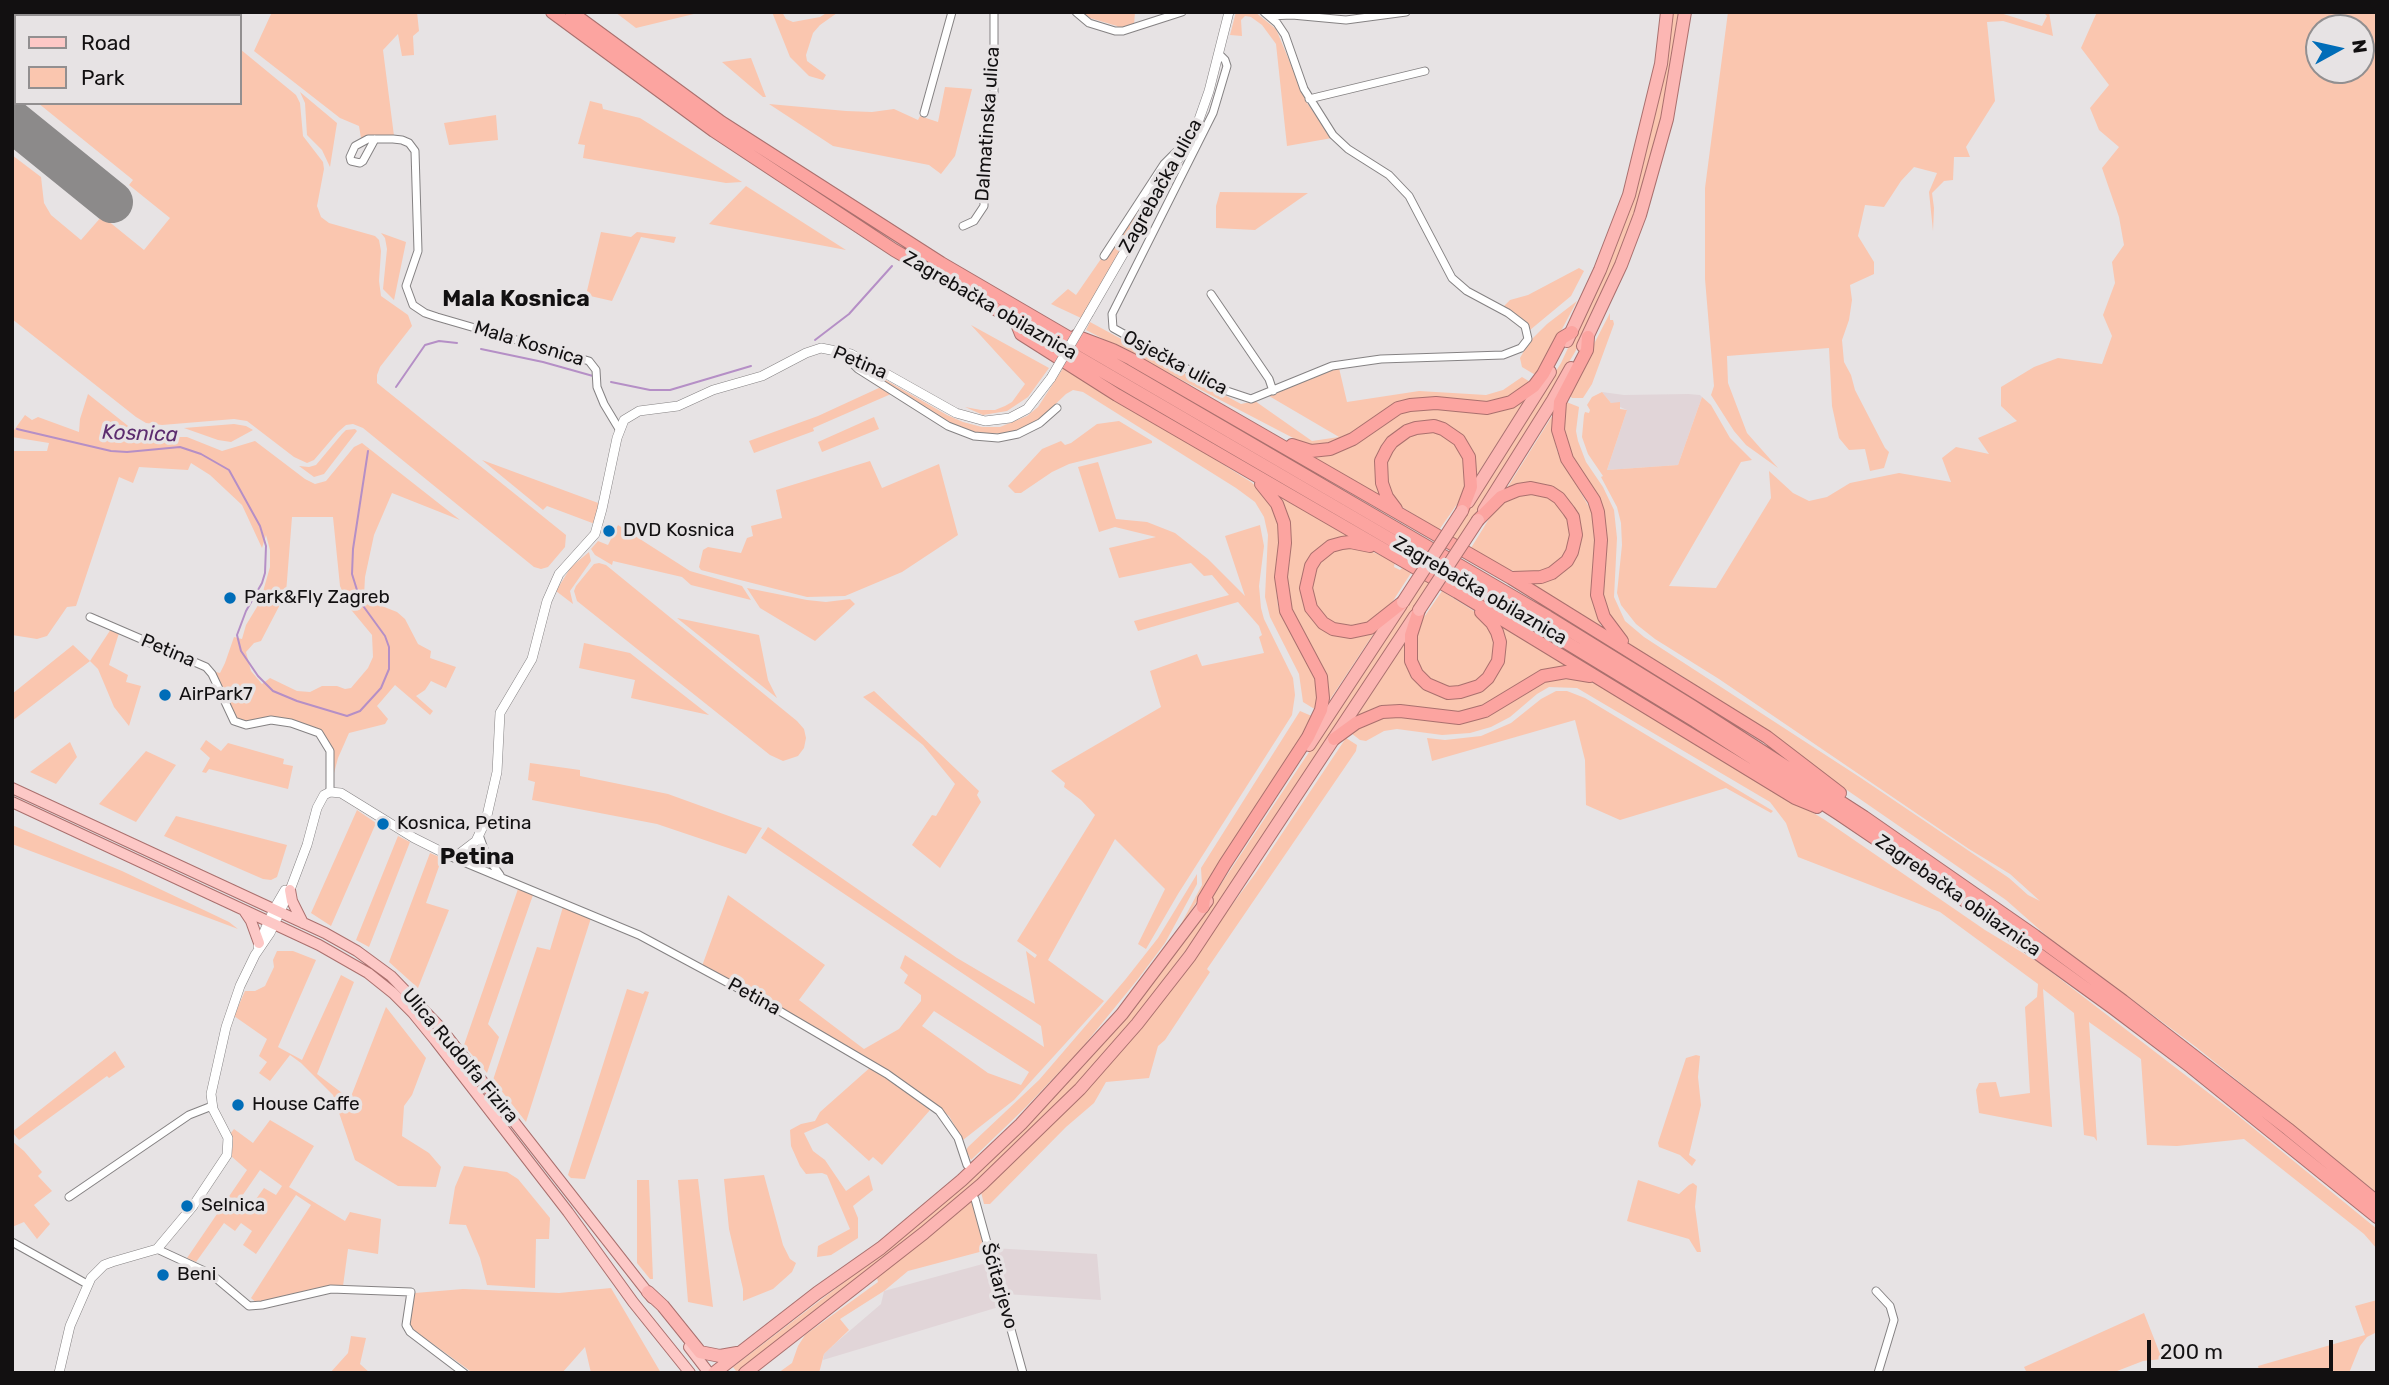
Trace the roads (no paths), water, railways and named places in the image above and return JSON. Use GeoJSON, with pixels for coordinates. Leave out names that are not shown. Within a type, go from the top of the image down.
{"type":"FeatureCollection","features":[{"type":"Feature","properties":{"kind":"highway","name":"Zagrebačka obilaznica"},"geometry":{"type":"LineString","coordinates":[[552,12],[726,138],[894,250],[1541,627],[1695,721],[1839,814],[1932,877],[2113,1008],[2377,1217]]}},
{"type":"Feature","properties":{"kind":"highway","name":"Zagrebačka obilaznica"},"geometry":{"type":"LineString","coordinates":[[571,12],[720,122],[941,263],[1548,617],[1864,817],[2123,1000],[2377,1202]]}},
{"type":"Feature","properties":{"kind":"highway"},"geometry":{"type":"LineString","coordinates":[[714,1373],[817,1293],[881,1248],[962,1180],[1021,1124],[1122,1014],[1203,907],[1536,397],[1572,332],[1629,195],[1661,64],[1667,12]]}},
{"type":"Feature","properties":{"kind":"highway"},"geometry":{"type":"LineString","coordinates":[[745,1373],[951,1211],[1032,1138],[1080,1089],[1137,1024],[1190,956],[1478,520],[1553,400],[1588,337],[1621,265],[1640,215],[1667,119],[1685,12]]}},
{"type":"Feature","properties":{"kind":"highway"},"geometry":{"type":"LineString","coordinates":[[1015,320],[1021,334],[1117,395],[1457,592],[1796,798],[1830,814],[1839,814]]}},
{"type":"Feature","properties":{"kind":"highway"},"geometry":{"type":"LineString","coordinates":[[1043,323],[1057,325],[1073,335],[1113,349],[1511,578],[1767,737],[1860,807],[1864,817]]}},
{"type":"Feature","properties":{"kind":"highway"},"geometry":{"type":"LineString","coordinates":[[1278,443],[1322,451],[1346,443],[1398,408],[1436,403],[1487,408],[1511,402],[1534,386],[1562,338],[1572,332]]}},
{"type":"Feature","properties":{"kind":"highway"},"geometry":{"type":"LineString","coordinates":[[1588,337],[1587,350],[1560,402],[1558,430],[1567,459],[1588,490],[1598,512],[1601,540],[1597,579],[1599,607],[1611,629],[1635,654]]}},
{"type":"Feature","properties":{"kind":"highway"},"geometry":{"type":"LineString","coordinates":[[1399,512],[1387,497],[1382,483],[1381,461],[1387,449],[1399,436],[1426,426],[1434,426],[1450,433],[1459,440],[1469,457],[1471,487],[1462,511]]}},
{"type":"Feature","properties":{"kind":"highway"},"geometry":{"type":"LineString","coordinates":[[1203,907],[1204,899],[1225,864],[1308,737],[1321,710],[1323,698],[1317,667],[1286,611],[1281,577],[1285,533],[1281,513],[1271,495],[1251,474]]}},
{"type":"Feature","properties":{"kind":"highway"},"geometry":{"type":"LineString","coordinates":[[1478,520],[1501,497],[1518,489],[1531,488],[1542,489],[1559,498],[1573,517],[1576,535],[1574,544],[1561,568],[1541,577],[1511,578]]}},
{"type":"Feature","properties":{"kind":"highway"},"geometry":{"type":"LineString","coordinates":[[1396,556],[1358,543],[1331,546],[1316,558],[1311,566],[1306,588],[1307,598],[1323,623],[1333,629],[1351,632],[1370,628],[1403,602]]}},
{"type":"Feature","properties":{"kind":"highway"},"geometry":{"type":"LineString","coordinates":[[1419,610],[1410,647],[1411,661],[1418,674],[1427,684],[1448,692],[1460,692],[1479,686],[1494,670],[1500,642],[1492,622],[1460,598],[1457,592]]}},
{"type":"Feature","properties":{"kind":"highway"},"geometry":{"type":"LineString","coordinates":[[1334,740],[1356,723],[1382,712],[1401,711],[1459,718],[1475,715],[1535,679],[1552,673],[1578,673],[1602,679]]}},
{"type":"Feature","properties":{"kind":"highway"},"geometry":{"type":"LineString","coordinates":[[648,1292],[663,1306],[700,1352],[720,1356],[744,1350]]}},
{"type":"Feature","properties":{"kind":"main road","name":"Ulica Rudolfa Fizira"},"geometry":{"type":"LineString","coordinates":[[12,788],[303,923],[357,951],[409,992],[448,1038],[709,1373]]}},
{"type":"Feature","properties":{"kind":"main road","name":"Ulica Rudolfa Fizira"},"geometry":{"type":"LineString","coordinates":[[12,802],[244,909],[369,973],[414,1013],[690,1373]]}},
{"type":"Feature","properties":{"kind":"main road"},"geometry":{"type":"LineString","coordinates":[[290,890],[294,906],[303,923]]}},
{"type":"Feature","properties":{"kind":"main road"},"geometry":{"type":"LineString","coordinates":[[244,909],[259,943]]}},
{"type":"Feature","properties":{"kind":"street"},"geometry":{"type":"LineString","coordinates":[[924,113],[951,12]]}},
{"type":"Feature","properties":{"kind":"street","name":"Dalmatinska ulica"},"geometry":{"type":"LineString","coordinates":[[963,226],[974,221],[984,206],[984,169],[994,93],[994,12]]}},
{"type":"Feature","properties":{"kind":"street"},"geometry":{"type":"LineString","coordinates":[[1076,12],[1089,23],[1115,31],[1182,12]]}},
{"type":"Feature","properties":{"kind":"street","name":"Zagrebačka ulica"},"geometry":{"type":"LineString","coordinates":[[1051,378],[1186,147],[1202,114],[1229,12]]}},
{"type":"Feature","properties":{"kind":"street"},"geometry":{"type":"LineString","coordinates":[[1266,14],[1346,20],[1406,12]]}},
{"type":"Feature","properties":{"kind":"street"},"geometry":{"type":"LineString","coordinates":[[1266,14],[1285,35],[1309,99],[1425,71]]}},
{"type":"Feature","properties":{"kind":"street","name":"Osječka ulica"},"geometry":{"type":"LineString","coordinates":[[1219,54],[1227,66],[1213,113],[1112,314],[1111,325],[1122,335],[1237,396],[1251,399],[1332,366],[1381,359],[1503,355],[1517,351],[1528,339],[1525,326],[1518,319],[1467,291],[1451,278],[1409,196],[1389,175],[1340,143],[1309,99]]}},
{"type":"Feature","properties":{"kind":"street","name":"Mala Kosnica"},"geometry":{"type":"LineString","coordinates":[[375,139],[402,140],[415,151],[418,251],[406,286],[413,305],[437,317],[592,363],[596,370],[597,387],[619,429]]}},
{"type":"Feature","properties":{"kind":"street"},"geometry":{"type":"LineString","coordinates":[[1104,256],[1164,164],[1176,152],[1186,147]]}},
{"type":"Feature","properties":{"kind":"street"},"geometry":{"type":"LineString","coordinates":[[1211,294],[1269,379],[1273,391]]}},
{"type":"Feature","properties":{"kind":"street","name":"Petina"},"geometry":{"type":"LineString","coordinates":[[619,429],[628,417],[639,411],[683,404],[713,390],[762,376],[814,350],[826,348],[851,354],[956,413],[985,421],[1001,421],[1027,409],[1051,378]]}},
{"type":"Feature","properties":{"kind":"street"},"geometry":{"type":"LineString","coordinates":[[851,354],[850,361],[858,369],[948,426],[974,436],[998,438],[1018,434],[1040,423],[1057,408]]}},
{"type":"Feature","properties":{"kind":"street"},"geometry":{"type":"LineString","coordinates":[[446,854],[456,855],[467,850],[480,835],[498,772],[500,713],[532,659],[547,601],[559,574],[595,534],[603,509],[619,429]]}},
{"type":"Feature","properties":{"kind":"street","name":"Petina"},"geometry":{"type":"LineString","coordinates":[[90,617],[206,667],[234,720],[246,724],[271,720],[291,723],[318,733],[330,751],[330,792]]}},
{"type":"Feature","properties":{"kind":"street","name":"Petina"},"geometry":{"type":"LineString","coordinates":[[277,911],[290,890],[307,845],[319,801],[330,792],[341,793],[414,838],[446,854],[651,941],[887,1074],[939,1111],[958,1138],[967,1165]]}},
{"type":"Feature","properties":{"kind":"street"},"geometry":{"type":"LineString","coordinates":[[480,835],[487,857],[502,878]]}},
{"type":"Feature","properties":{"kind":"street","name":"Petina"},"geometry":{"type":"LineString","coordinates":[[212,1106],[214,1077],[231,1010],[296,874]]}},
{"type":"Feature","properties":{"kind":"street","name":"Petina"},"geometry":{"type":"LineString","coordinates":[[255,955],[271,923]]}},
{"type":"Feature","properties":{"kind":"street"},"geometry":{"type":"LineString","coordinates":[[59,1373],[65,1340],[87,1284],[104,1265],[157,1249],[193,1206],[227,1155],[229,1143],[226,1133],[212,1106],[189,1115],[69,1196]]}},
{"type":"Feature","properties":{"kind":"street","name":"Šćitarjevo"},"geometry":{"type":"LineString","coordinates":[[975,1199],[1023,1373]]}},
{"type":"Feature","properties":{"kind":"street"},"geometry":{"type":"LineString","coordinates":[[12,1242],[87,1284]]}},
{"type":"Feature","properties":{"kind":"street"},"geometry":{"type":"LineString","coordinates":[[157,1249],[211,1274],[247,1305],[253,1307],[331,1289],[411,1292],[406,1325],[410,1332],[464,1373]]}},
{"type":"Feature","properties":{"kind":"street"},"geometry":{"type":"LineString","coordinates":[[1876,1291],[1890,1306],[1894,1320],[1878,1373]]}},
{"type":"Feature","properties":{"kind":"waterway"},"geometry":{"type":"LineString","coordinates":[[815,340],[849,314],[892,266]]}},
{"type":"Feature","properties":{"kind":"waterway"},"geometry":{"type":"LineString","coordinates":[[396,387],[425,345],[439,341],[457,343]]}},
{"type":"Feature","properties":{"kind":"waterway"},"geometry":{"type":"LineString","coordinates":[[481,349],[593,376]]}},
{"type":"Feature","properties":{"kind":"waterway"},"geometry":{"type":"LineString","coordinates":[[611,382],[650,390],[670,390],[751,366]]}},
{"type":"Feature","properties":{"kind":"waterway","name":"Kosnica"},"geometry":{"type":"LineString","coordinates":[[17,429],[111,451],[180,447],[201,454],[229,470],[260,526],[266,546],[262,583],[246,611],[237,635],[241,651],[258,676],[273,691],[347,716],[360,711],[381,688],[389,669],[389,647],[385,636],[361,603],[352,574],[353,549],[368,451]]}},
{"type":"Feature","properties":{"kind":"place","name":"DVD Kosnica"},"geometry":{"type":"Point","coordinates":[609,531]}},
{"type":"Feature","properties":{"kind":"place","name":"Park&Fly Zagreb"},"geometry":{"type":"Point","coordinates":[230,598]}},
{"type":"Feature","properties":{"kind":"place","name":"AirPark7"},"geometry":{"type":"Point","coordinates":[165,695]}},
{"type":"Feature","properties":{"kind":"place","name":"Kosnica, Petina"},"geometry":{"type":"Point","coordinates":[383,824]}},
{"type":"Feature","properties":{"kind":"place","name":"House Caffe"},"geometry":{"type":"Point","coordinates":[238,1105]}},
{"type":"Feature","properties":{"kind":"place","name":"Selnica"},"geometry":{"type":"Point","coordinates":[187,1206]}},
{"type":"Feature","properties":{"kind":"place","name":"Beni"},"geometry":{"type":"Point","coordinates":[163,1275]}},
{"type":"Feature","properties":{"kind":"district","name":"Mala Kosnica"},"geometry":{"type":"Point","coordinates":[516,299]}},
{"type":"Feature","properties":{"kind":"district","name":"Petina"},"geometry":{"type":"Point","coordinates":[477,857]}}]}
